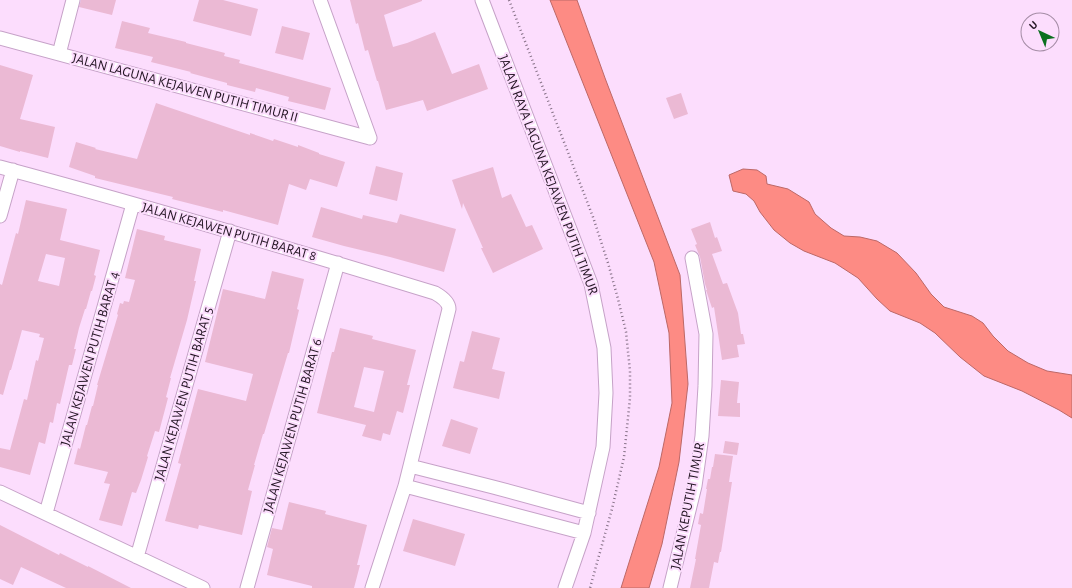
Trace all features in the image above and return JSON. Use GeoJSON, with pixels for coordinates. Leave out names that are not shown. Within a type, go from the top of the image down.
{"type":"FeatureCollection","features":[{"type":"Feature","properties":{"kind":"street"},"geometry":{"type":"LineString","coordinates":[[58,54],[73,0]]}},
{"type":"Feature","properties":{"kind":"street","name":"JALAN LAGUNA KEJAWEN PUTIH TIMUR II"},"geometry":{"type":"LineString","coordinates":[[0,38],[370,138],[320,0]]}},
{"type":"Feature","properties":{"kind":"street","name":"JALAN RAYA LAGUNA KEJAWEN PUTIH TIMUR"},"geometry":{"type":"LineString","coordinates":[[482,0],[591,284],[604,348],[606,393],[603,447],[584,533],[565,588]]}},
{"type":"Feature","properties":{"kind":"street","name":"JALAN KEJAWEN PUTIH BARAT 8"},"geometry":{"type":"LineString","coordinates":[[0,167],[338,264],[435,294],[444,300],[449,306],[449,309],[410,466]]}},
{"type":"Feature","properties":{"kind":"street"},"geometry":{"type":"LineString","coordinates":[[0,216],[13,170]]}},
{"type":"Feature","properties":{"kind":"street","name":"JALAN KEJAWEN PUTIH BARAT 4"},"geometry":{"type":"LineString","coordinates":[[46,513],[133,204]]}},
{"type":"Feature","properties":{"kind":"street","name":"JALAN KEJAWEN PUTIH BARAT 5"},"geometry":{"type":"LineString","coordinates":[[137,557],[230,232]]}},
{"type":"Feature","properties":{"kind":"street","name":"JALAN KEPUTIH TIMUR"},"geometry":{"type":"LineString","coordinates":[[670,588],[695,486],[702,436],[706,372],[706,334],[692,258]]}},
{"type":"Feature","properties":{"kind":"street","name":"JALAN KEJAWEN PUTIH BARAT 6"},"geometry":{"type":"LineString","coordinates":[[247,588],[338,264]]}},
{"type":"Feature","properties":{"kind":"street"},"geometry":{"type":"LineString","coordinates":[[372,588],[410,466],[589,513]]}},
{"type":"Feature","properties":{"kind":"street"},"geometry":{"type":"LineString","coordinates":[[405,486],[584,533]]}},
{"type":"Feature","properties":{"kind":"street"},"geometry":{"type":"LineString","coordinates":[[488,508],[493,487]]}},
{"type":"Feature","properties":{"kind":"street"},"geometry":{"type":"LineString","coordinates":[[0,492],[203,588]]}},
{"type":"Feature","properties":{"kind":"shaded area"},"geometry":{"type":"Polygon","coordinates":[[[550,0],[577,0],[680,275],[688,384],[679,462],[662,544],[649,588],[621,588],[659,467],[672,403],[669,333],[654,262],[550,0]]]}},
{"type":"Feature","properties":{"kind":"shaded area"},"geometry":{"type":"Polygon","coordinates":[[[743,169],[757,170],[766,176],[767,184],[788,189],[809,202],[815,214],[831,228],[844,236],[860,237],[877,241],[897,253],[916,273],[931,294],[944,307],[972,316],[983,323],[1008,351],[1028,363],[1047,371],[1072,375],[1072,418],[1022,391],[984,376],[960,357],[935,333],[920,323],[890,311],[858,278],[835,263],[804,251],[790,243],[774,230],[760,212],[754,201],[746,194],[733,191],[729,175],[743,169]]]}},
{"type":"Feature","properties":{"kind":"building"},"geometry":{"type":"Polygon","coordinates":[[[81,0],[116,0],[112,15],[79,7],[81,0]]]}},
{"type":"Feature","properties":{"kind":"building"},"geometry":{"type":"Polygon","coordinates":[[[199,0],[223,0],[258,9],[251,36],[193,21],[199,0]]]}},
{"type":"Feature","properties":{"kind":"building"},"geometry":{"type":"Polygon","coordinates":[[[350,0],[422,0],[384,15],[393,47],[435,32],[452,74],[479,64],[488,89],[427,111],[423,100],[386,110],[368,50],[365,51],[358,23],[356,24],[350,0]]]}},
{"type":"Feature","properties":{"kind":"building"},"geometry":{"type":"Polygon","coordinates":[[[122,21],[150,28],[148,33],[225,53],[224,56],[240,60],[239,63],[331,88],[325,110],[288,101],[289,97],[256,88],[255,92],[227,85],[227,83],[190,73],[191,72],[151,62],[153,57],[115,48],[122,21]]]}},
{"type":"Feature","properties":{"kind":"building"},"geometry":{"type":"Polygon","coordinates":[[[282,26],[310,33],[303,60],[275,53],[282,26]]]}},
{"type":"Feature","properties":{"kind":"building"},"geometry":{"type":"Polygon","coordinates":[[[0,65],[33,75],[20,119],[55,127],[48,158],[0,146],[0,65]]]}},
{"type":"Feature","properties":{"kind":"building"},"geometry":{"type":"Polygon","coordinates":[[[681,93],[688,114],[674,119],[666,98],[681,93]]]}},
{"type":"Feature","properties":{"kind":"building"},"geometry":{"type":"Polygon","coordinates":[[[156,103],[250,135],[250,133],[273,141],[274,139],[298,147],[298,145],[319,154],[345,162],[337,187],[310,179],[306,190],[289,184],[278,225],[95,178],[95,176],[69,167],[76,142],[96,148],[95,149],[137,159],[156,103]]]}},
{"type":"Feature","properties":{"kind":"building"},"geometry":{"type":"Polygon","coordinates":[[[376,166],[403,173],[397,201],[369,194],[376,166]]]}},
{"type":"Feature","properties":{"kind":"building"},"geometry":{"type":"Polygon","coordinates":[[[493,167],[502,198],[511,194],[526,227],[532,225],[543,249],[493,273],[463,203],[462,209],[452,180],[493,167]]]}},
{"type":"Feature","properties":{"kind":"building"},"geometry":{"type":"Polygon","coordinates":[[[26,200],[67,209],[60,240],[100,250],[94,275],[96,276],[79,328],[72,365],[69,365],[60,404],[57,403],[53,423],[50,422],[45,444],[39,442],[30,475],[0,467],[0,448],[10,450],[24,399],[27,400],[36,360],[38,361],[44,338],[39,337],[40,334],[22,330],[3,395],[0,394],[0,284],[2,285],[16,233],[18,234],[26,200]],[[46,254],[38,281],[59,286],[65,258],[46,254]]]}},
{"type":"Feature","properties":{"kind":"building"},"geometry":{"type":"Polygon","coordinates":[[[321,207],[362,219],[363,215],[397,223],[400,214],[456,229],[444,272],[312,237],[321,207]]]}},
{"type":"Feature","properties":{"kind":"building"},"geometry":{"type":"Polygon","coordinates":[[[710,222],[715,238],[717,237],[722,251],[712,254],[723,284],[727,283],[738,313],[741,334],[743,334],[745,344],[737,345],[739,357],[722,360],[714,307],[712,308],[706,290],[700,257],[695,245],[697,244],[691,229],[710,222]]]}},
{"type":"Feature","properties":{"kind":"building"},"geometry":{"type":"Polygon","coordinates":[[[137,229],[165,236],[164,240],[201,249],[194,281],[196,281],[187,320],[170,378],[166,397],[168,398],[159,432],[155,431],[141,480],[136,493],[132,492],[122,526],[99,520],[110,484],[104,483],[108,472],[74,464],[93,406],[97,385],[118,315],[120,303],[123,304],[124,301],[129,302],[135,280],[125,278],[137,229]]]}},
{"type":"Feature","properties":{"kind":"building"},"geometry":{"type":"Polygon","coordinates":[[[272,271],[304,279],[297,309],[299,310],[289,353],[254,465],[248,490],[252,491],[242,535],[199,525],[198,529],[165,521],[181,464],[178,463],[198,389],[246,401],[253,374],[205,362],[223,289],[265,299],[272,271]]]}},
{"type":"Feature","properties":{"kind":"building"},"geometry":{"type":"Polygon","coordinates":[[[340,328],[373,336],[372,339],[416,350],[407,385],[410,385],[403,413],[397,411],[390,435],[383,433],[381,441],[362,436],[366,425],[317,413],[332,352],[334,352],[340,328]],[[364,367],[354,407],[374,412],[384,371],[364,367]]]}},
{"type":"Feature","properties":{"kind":"building"},"geometry":{"type":"Polygon","coordinates":[[[472,331],[500,338],[492,369],[505,372],[499,399],[453,388],[460,361],[464,362],[472,331]]]}},
{"type":"Feature","properties":{"kind":"building"},"geometry":{"type":"Polygon","coordinates":[[[721,380],[739,382],[737,403],[740,403],[740,417],[718,416],[721,380]]]}},
{"type":"Feature","properties":{"kind":"building"},"geometry":{"type":"Polygon","coordinates":[[[451,419],[478,428],[470,454],[442,446],[451,419]]]}},
{"type":"Feature","properties":{"kind":"building"},"geometry":{"type":"Polygon","coordinates":[[[725,441],[739,443],[737,455],[723,453],[725,441]]]}},
{"type":"Feature","properties":{"kind":"building"},"geometry":{"type":"Polygon","coordinates":[[[715,454],[733,456],[729,482],[732,482],[721,552],[718,563],[714,562],[709,588],[690,588],[701,525],[698,524],[700,513],[703,514],[708,479],[710,479],[715,454]]]}},
{"type":"Feature","properties":{"kind":"building"},"geometry":{"type":"Polygon","coordinates":[[[289,502],[326,511],[325,514],[367,525],[357,565],[360,565],[354,588],[312,588],[312,586],[267,575],[273,549],[267,547],[272,528],[282,530],[289,502]]]}},
{"type":"Feature","properties":{"kind":"building"},"geometry":{"type":"Polygon","coordinates":[[[413,519],[465,534],[455,566],[403,551],[413,519]]]}},
{"type":"Feature","properties":{"kind":"building"},"geometry":{"type":"Polygon","coordinates":[[[0,525],[59,555],[60,553],[131,588],[66,588],[21,567],[13,585],[0,579],[0,525]]]}}]}
